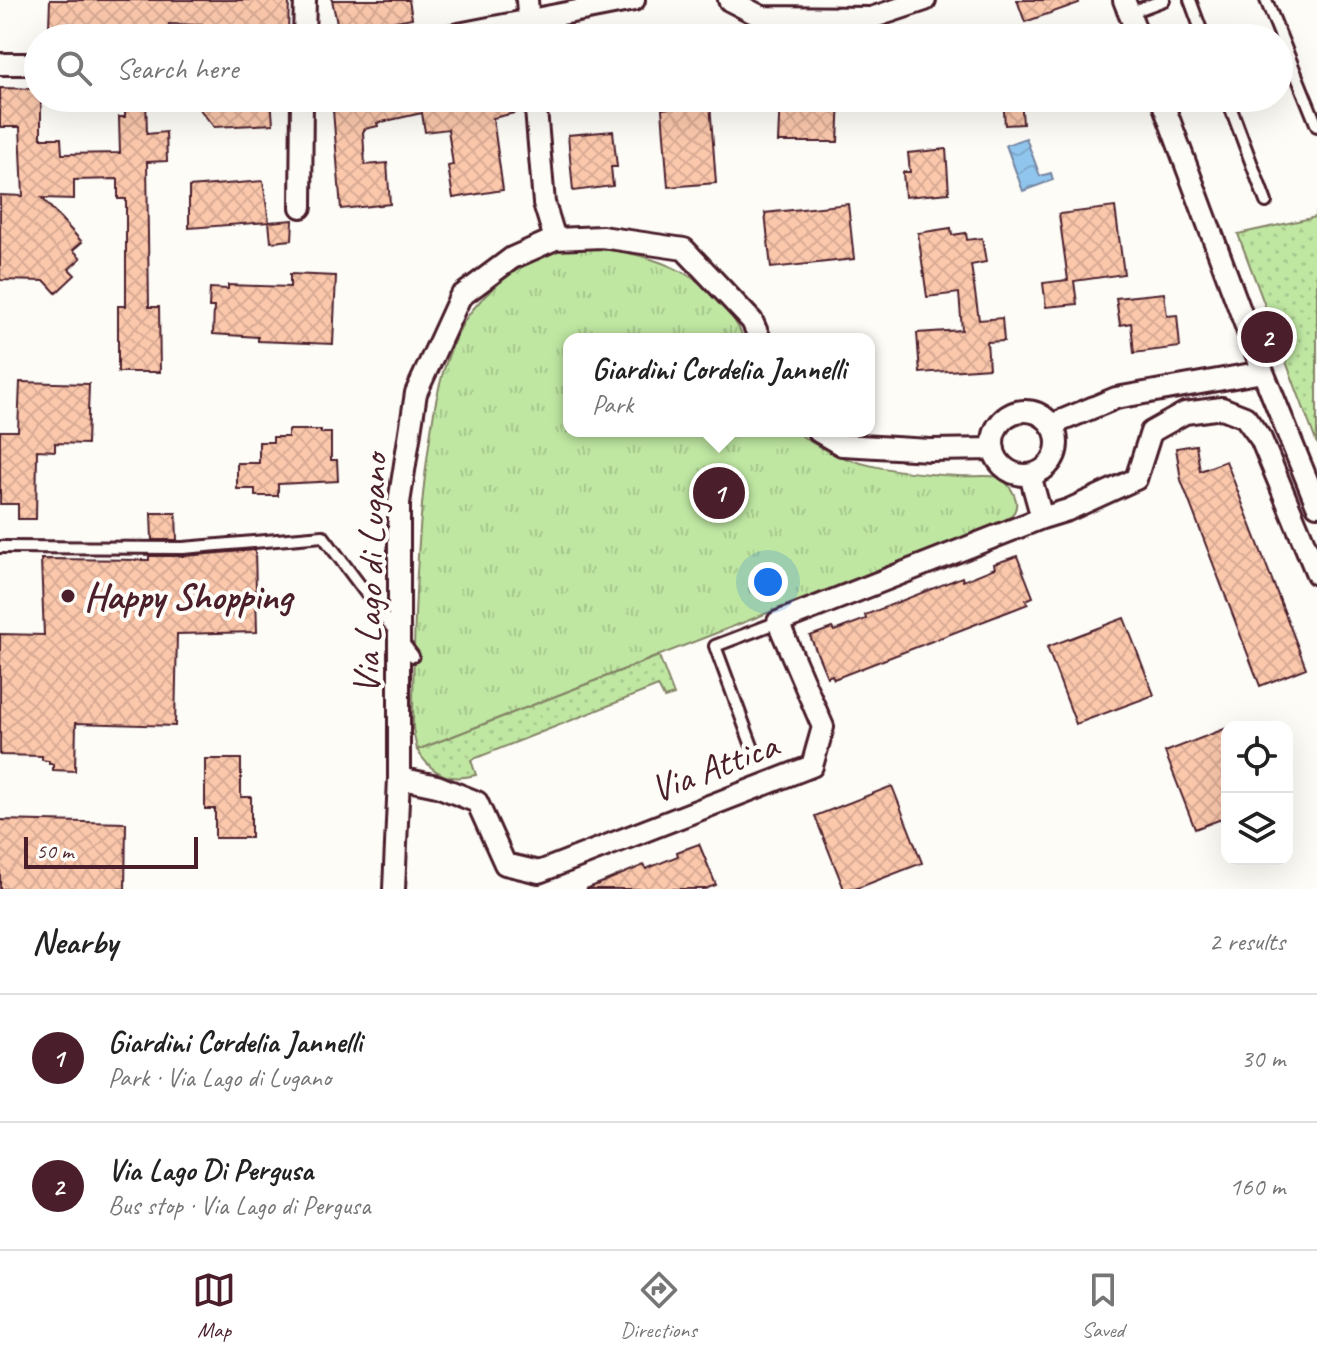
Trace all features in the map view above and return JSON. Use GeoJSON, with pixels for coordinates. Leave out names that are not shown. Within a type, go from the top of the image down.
{"type":"FeatureCollection","features":[{"type":"Feature","properties":{"kind":"street"},"geometry":{"type":"LineString","coordinates":[[304,24],[305,0]]}},
{"type":"Feature","properties":{"kind":"street"},"geometry":{"type":"LineString","coordinates":[[505,24],[634,0]]}},
{"type":"Feature","properties":{"kind":"street"},"geometry":{"type":"LineString","coordinates":[[729,0],[762,17],[871,18],[925,0]]}},
{"type":"Feature","properties":{"kind":"street"},"geometry":{"type":"LineString","coordinates":[[0,64],[24,64]]}},
{"type":"Feature","properties":{"kind":"street"},"geometry":{"type":"LineString","coordinates":[[301,207],[302,112]]}},
{"type":"Feature","properties":{"kind":"street"},"geometry":{"type":"LineString","coordinates":[[536,112],[544,203],[555,239]]}},
{"type":"Feature","properties":{"kind":"street"},"geometry":{"type":"LineString","coordinates":[[1166,112],[1263,372],[1317,505]]}},
{"type":"Feature","properties":{"kind":"street","name":"Via Lago di Lugano"},"geometry":{"type":"LineString","coordinates":[[394,889],[399,778],[399,503],[416,393],[460,297],[512,258],[555,239],[602,237],[684,249],[752,321],[757,333]]}},
{"type":"Feature","properties":{"kind":"street"},"geometry":{"type":"LineString","coordinates":[[1051,425],[1116,398],[1263,372]]}},
{"type":"Feature","properties":{"kind":"street"},"geometry":{"type":"LineString","coordinates":[[778,622],[1068,510],[1136,479],[1151,432],[1185,413],[1222,408],[1245,417],[1261,439],[1317,574]]}},
{"type":"Feature","properties":{"kind":"street"},"geometry":{"type":"LineString","coordinates":[[1034,413],[1051,425],[1056,434],[1055,456],[1049,465],[1030,475],[1011,472],[1003,466],[994,449],[997,428],[1013,414],[1034,413]]}},
{"type":"Feature","properties":{"kind":"street"},"geometry":{"type":"LineString","coordinates":[[828,437],[842,445],[930,450],[994,449]]}},
{"type":"Feature","properties":{"kind":"street"},"geometry":{"type":"LineString","coordinates":[[1030,475],[1042,518]]}},
{"type":"Feature","properties":{"kind":"street","name":"Via Attica"},"geometry":{"type":"LineString","coordinates":[[399,778],[437,786],[477,802],[505,864],[539,872],[812,766],[823,727],[778,622]]}},
{"type":"Feature","properties":{"kind":"lane"},"geometry":{"type":"LineString","coordinates":[[1127,7],[1164,0]]}},
{"type":"Feature","properties":{"kind":"lane"},"geometry":{"type":"LineString","coordinates":[[1190,0],[1199,24]]}},
{"type":"Feature","properties":{"kind":"lane"},"geometry":{"type":"LineString","coordinates":[[1266,0],[1276,24]]}},
{"type":"Feature","properties":{"kind":"lane"},"geometry":{"type":"LineString","coordinates":[[1293,67],[1317,126]]}},
{"type":"Feature","properties":{"kind":"lane"},"geometry":{"type":"LineString","coordinates":[[1232,112],[1266,202]]}},
{"type":"Feature","properties":{"kind":"lane"},"geometry":{"type":"LineString","coordinates":[[0,547],[183,548],[323,536],[413,656]]}},
{"type":"Feature","properties":{"kind":"lane"},"geometry":{"type":"LineString","coordinates":[[756,757],[715,646],[778,622]]}},
{"type":"Feature","properties":{"kind":"green space"},"geometry":{"type":"Polygon","coordinates":[[[1317,208],[1317,444],[1238,234],[1316,217],[1317,208]]]}},
{"type":"Feature","properties":{"kind":"green space"},"geometry":{"type":"Polygon","coordinates":[[[574,247],[600,249],[650,259],[674,268],[696,280],[715,296],[741,333],[563,333],[563,437],[804,437],[831,453],[872,466],[937,475],[1001,477],[1014,494],[1014,511],[1003,521],[417,750],[413,698],[418,547],[432,422],[441,379],[455,338],[472,310],[511,274],[551,252],[574,247]]]}},
{"type":"Feature","properties":{"kind":"green space"},"geometry":{"type":"Polygon","coordinates":[[[659,656],[674,695],[664,698],[658,686],[471,760],[476,775],[457,777],[442,774],[429,765],[417,750],[659,656]]]}},
{"type":"Feature","properties":{"kind":"water"},"geometry":{"type":"Polygon","coordinates":[[[1026,138],[1040,176],[1051,173],[1053,180],[1023,191],[1006,145],[1026,138]]]}},
{"type":"Feature","properties":{"kind":"building"},"geometry":{"type":"Polygon","coordinates":[[[50,0],[289,0],[288,24],[49,24],[50,0]]]}},
{"type":"Feature","properties":{"kind":"building"},"geometry":{"type":"Polygon","coordinates":[[[332,0],[409,0],[412,18],[381,24],[337,24],[332,0]]]}},
{"type":"Feature","properties":{"kind":"building"},"geometry":{"type":"Polygon","coordinates":[[[1017,0],[1078,0],[1079,3],[1025,22],[1017,0]]]}},
{"type":"Feature","properties":{"kind":"building"},"geometry":{"type":"Polygon","coordinates":[[[0,88],[24,89],[24,112],[41,112],[41,138],[61,138],[62,154],[120,153],[119,117],[125,117],[125,112],[146,112],[147,134],[166,132],[167,161],[147,162],[149,307],[159,307],[160,372],[118,372],[118,306],[126,306],[126,199],[118,199],[118,179],[74,180],[74,199],[42,198],[82,242],[73,250],[81,258],[69,269],[75,275],[56,293],[45,281],[0,280],[0,195],[23,196],[20,127],[0,127],[0,88]]]}},
{"type":"Feature","properties":{"kind":"building"},"geometry":{"type":"Polygon","coordinates":[[[202,112],[272,112],[273,124],[214,127],[202,112]]]}},
{"type":"Feature","properties":{"kind":"building"},"geometry":{"type":"Polygon","coordinates":[[[333,112],[519,112],[493,118],[503,190],[453,198],[448,166],[453,165],[448,129],[425,132],[422,113],[377,123],[378,126],[363,132],[365,165],[387,163],[390,204],[341,209],[333,112]]]}},
{"type":"Feature","properties":{"kind":"building"},"geometry":{"type":"Polygon","coordinates":[[[662,112],[711,112],[716,183],[668,187],[662,112]]]}},
{"type":"Feature","properties":{"kind":"building"},"geometry":{"type":"Polygon","coordinates":[[[779,112],[839,112],[838,142],[778,142],[779,112]]]}},
{"type":"Feature","properties":{"kind":"building"},"geometry":{"type":"Polygon","coordinates":[[[1004,112],[1022,112],[1023,124],[1005,125],[1004,112]]]}},
{"type":"Feature","properties":{"kind":"building"},"geometry":{"type":"Polygon","coordinates":[[[613,131],[617,167],[611,167],[613,186],[573,191],[568,135],[613,131]]]}},
{"type":"Feature","properties":{"kind":"building"},"geometry":{"type":"Polygon","coordinates":[[[946,149],[949,193],[905,197],[903,172],[910,172],[908,153],[946,149]]]}},
{"type":"Feature","properties":{"kind":"building"},"geometry":{"type":"Polygon","coordinates":[[[263,181],[269,222],[189,228],[189,187],[263,181]]]}},
{"type":"Feature","properties":{"kind":"building"},"geometry":{"type":"Polygon","coordinates":[[[848,204],[854,259],[771,268],[765,213],[848,204]]]}},
{"type":"Feature","properties":{"kind":"building"},"geometry":{"type":"Polygon","coordinates":[[[1115,207],[1124,274],[1074,281],[1077,304],[1046,307],[1043,283],[1068,280],[1059,214],[1115,207]]]}},
{"type":"Feature","properties":{"kind":"building"},"geometry":{"type":"Polygon","coordinates":[[[293,220],[292,240],[271,242],[269,222],[293,220]]]}},
{"type":"Feature","properties":{"kind":"building"},"geometry":{"type":"Polygon","coordinates":[[[951,228],[952,235],[966,233],[967,240],[982,238],[986,262],[971,265],[979,320],[1002,318],[1004,341],[987,342],[989,368],[920,373],[917,333],[962,330],[959,293],[927,297],[918,233],[951,228]]]}},
{"type":"Feature","properties":{"kind":"building"},"geometry":{"type":"Polygon","coordinates":[[[290,274],[336,276],[333,344],[258,341],[258,337],[213,334],[214,307],[209,307],[210,288],[228,289],[228,285],[290,287],[290,274]]]}},
{"type":"Feature","properties":{"kind":"building"},"geometry":{"type":"Polygon","coordinates":[[[1164,293],[1167,316],[1177,315],[1180,347],[1134,353],[1131,323],[1120,325],[1116,298],[1164,293]]]}},
{"type":"Feature","properties":{"kind":"building"},"geometry":{"type":"Polygon","coordinates":[[[20,382],[89,384],[87,444],[55,443],[55,451],[37,450],[36,519],[18,519],[18,504],[0,504],[0,431],[18,431],[20,382]]]}},
{"type":"Feature","properties":{"kind":"building"},"geometry":{"type":"Polygon","coordinates":[[[288,430],[331,433],[331,460],[337,460],[338,481],[278,484],[278,496],[255,496],[255,489],[237,489],[237,463],[259,463],[259,442],[273,442],[273,437],[288,437],[288,430]]]}},
{"type":"Feature","properties":{"kind":"building"},"geometry":{"type":"Polygon","coordinates":[[[1196,445],[1200,471],[1226,461],[1306,668],[1260,686],[1181,480],[1176,448],[1196,445]]]}},
{"type":"Feature","properties":{"kind":"building"},"geometry":{"type":"Polygon","coordinates":[[[151,513],[176,513],[177,540],[152,540],[151,513]]]}},
{"type":"Feature","properties":{"kind":"building"},"geometry":{"type":"Polygon","coordinates":[[[255,550],[257,632],[177,634],[175,726],[76,723],[75,771],[53,770],[53,764],[42,760],[42,756],[0,755],[0,634],[44,635],[41,559],[149,560],[149,556],[255,550]]]}},
{"type":"Feature","properties":{"kind":"building"},"geometry":{"type":"Polygon","coordinates":[[[1017,556],[1033,597],[1026,600],[1028,604],[834,679],[832,675],[827,677],[810,636],[866,619],[865,615],[962,577],[963,581],[995,568],[994,564],[1017,556]]]}},
{"type":"Feature","properties":{"kind":"building"},"geometry":{"type":"Polygon","coordinates":[[[1124,618],[1154,695],[1076,724],[1047,647],[1124,618]]]}},
{"type":"Feature","properties":{"kind":"building"},"geometry":{"type":"Polygon","coordinates":[[[1221,730],[1221,819],[1195,829],[1165,752],[1221,730]]]}},
{"type":"Feature","properties":{"kind":"building"},"geometry":{"type":"Polygon","coordinates":[[[205,759],[241,759],[241,797],[251,797],[251,838],[215,838],[215,809],[205,809],[205,759]]]}},
{"type":"Feature","properties":{"kind":"building"},"geometry":{"type":"Polygon","coordinates":[[[892,786],[922,863],[855,889],[844,889],[815,816],[892,786]]]}},
{"type":"Feature","properties":{"kind":"building"},"geometry":{"type":"Polygon","coordinates":[[[0,820],[126,823],[125,889],[0,889],[0,820]]]}},
{"type":"Feature","properties":{"kind":"building"},"geometry":{"type":"Polygon","coordinates":[[[699,844],[716,885],[705,889],[586,889],[644,865],[646,869],[699,844]]]}},
{"type":"Feature","properties":{"kind":"place","name":"Via Lago Di Pergusa"},"geometry":{"type":"Point","coordinates":[1267,337]}},
{"type":"Feature","properties":{"kind":"place","name":"Giardini Cordelia Jannelli"},"geometry":{"type":"Point","coordinates":[719,493]}},
{"type":"Feature","properties":{"kind":"place","name":"Happy Shopping"},"geometry":{"type":"Point","coordinates":[68,596]}}]}
